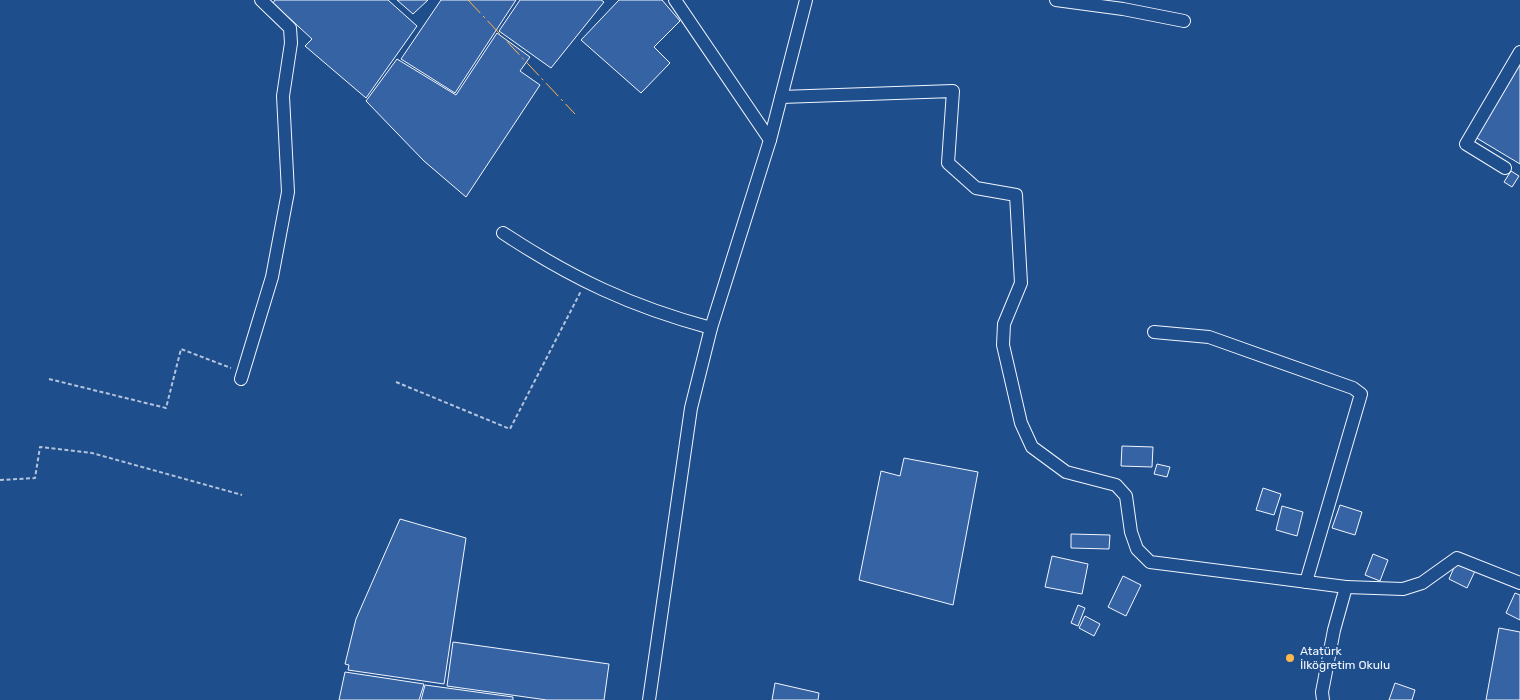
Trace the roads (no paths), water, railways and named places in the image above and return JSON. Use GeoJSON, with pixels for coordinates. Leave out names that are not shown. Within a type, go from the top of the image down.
{"type":"FeatureCollection","features":[{"type":"Feature","properties":{"kind":"street"},"geometry":{"type":"LineString","coordinates":[[242,376],[272,277],[288,192],[283,96],[291,43],[290,28],[261,0]]}},
{"type":"Feature","properties":{"kind":"street"},"geometry":{"type":"LineString","coordinates":[[675,0],[770,140]]}},
{"type":"Feature","properties":{"kind":"street"},"geometry":{"type":"LineString","coordinates":[[649,700],[692,408],[711,328],[770,140],[806,0]]}},
{"type":"Feature","properties":{"kind":"street"},"geometry":{"type":"LineString","coordinates":[[1056,0],[1123,9],[1184,21]]}},
{"type":"Feature","properties":{"kind":"street"},"geometry":{"type":"LineString","coordinates":[[1505,168],[1466,144],[1520,52]]}},
{"type":"Feature","properties":{"kind":"street"},"geometry":{"type":"LineString","coordinates":[[781,97],[954,91],[948,163],[976,188],[1016,195],[1022,283],[1004,324],[1003,345],[1021,423],[1032,447],[1066,472],[1116,485],[1126,496],[1131,532],[1137,549],[1150,562],[1346,587],[1403,589],[1422,583],[1457,558],[1520,583]]}},
{"type":"Feature","properties":{"kind":"street"},"geometry":{"type":"LineString","coordinates":[[503,233],[544,261],[585,283],[660,315],[711,328]]}},
{"type":"Feature","properties":{"kind":"street"},"geometry":{"type":"LineString","coordinates":[[1154,332],[1208,337],[1353,388],[1361,394],[1306,582]]}},
{"type":"Feature","properties":{"kind":"street"},"geometry":{"type":"LineString","coordinates":[[1323,700],[1322,692],[1334,630],[1346,587]]}},
{"type":"Feature","properties":{"kind":"place","name":"Atatürk İlköğretim Okulu"},"geometry":{"type":"Point","coordinates":[1290,658]}}]}
